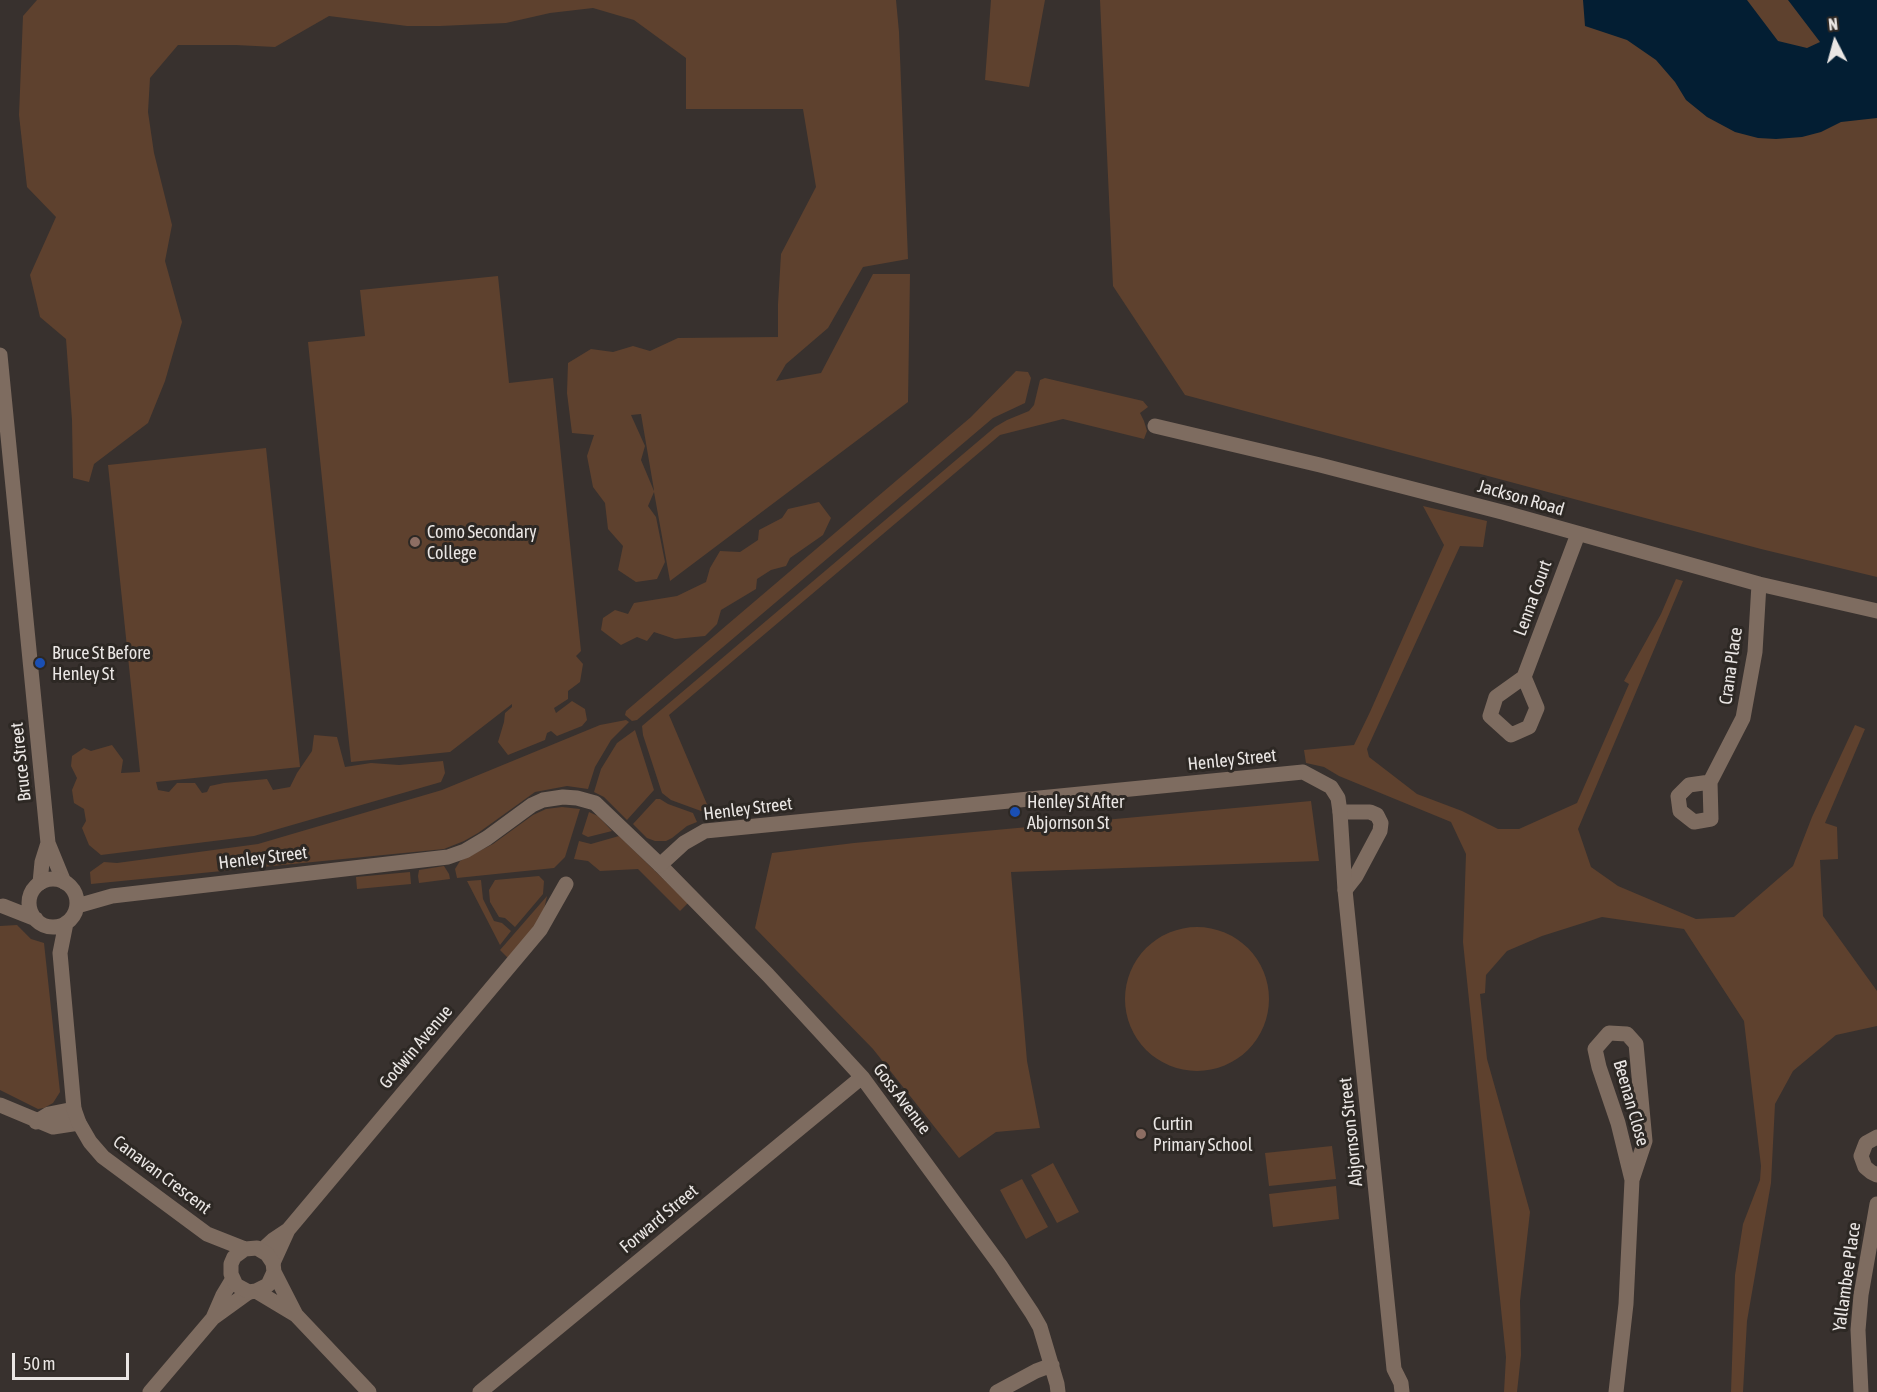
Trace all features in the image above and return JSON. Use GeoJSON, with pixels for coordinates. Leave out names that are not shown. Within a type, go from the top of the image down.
{"type":"FeatureCollection","features":[{"type":"Feature","properties":{"kind":"street","name":"Bruce Street"},"geometry":{"type":"LineString","coordinates":[[0,355],[48,843],[68,886]]}},
{"type":"Feature","properties":{"kind":"street","name":"Jackson Road"},"geometry":{"type":"LineString","coordinates":[[1155,426],[1320,465],[1502,512],[1759,584],[1877,611]]}},
{"type":"Feature","properties":{"kind":"street","name":"Lenna Court"},"geometry":{"type":"LineString","coordinates":[[1524,677],[1578,534]]}},
{"type":"Feature","properties":{"kind":"street","name":"Crana Place"},"geometry":{"type":"LineString","coordinates":[[1710,782],[1743,718],[1755,652],[1759,584]]}},
{"type":"Feature","properties":{"kind":"street","name":"Henley Street"},"geometry":{"type":"LineString","coordinates":[[77,906],[112,896],[448,856],[465,851],[487,838],[532,805],[543,800],[563,797],[595,803],[660,865],[684,843],[705,831],[1303,772],[1330,787]]}},
{"type":"Feature","properties":{"kind":"street","name":"Abjornson Street"},"geometry":{"type":"LineString","coordinates":[[1330,787],[1338,798],[1340,812],[1345,890],[1394,1370],[1391,1392]]}},
{"type":"Feature","properties":{"kind":"street"},"geometry":{"type":"LineString","coordinates":[[1340,812],[1370,812],[1377,815],[1381,823],[1380,831],[1356,876],[1345,890]]}},
{"type":"Feature","properties":{"kind":"street","name":"Bruce Street"},"geometry":{"type":"LineString","coordinates":[[36,888],[48,843]]}},
{"type":"Feature","properties":{"kind":"street","name":"Goss Avenue"},"geometry":{"type":"LineString","coordinates":[[660,865],[768,975],[862,1077],[1021,1295],[1040,1327],[1058,1392]]}},
{"type":"Feature","properties":{"kind":"street"},"geometry":{"type":"LineString","coordinates":[[47,880],[68,886],[76,897],[77,906],[72,917],[66,923],[58,926],[42,923],[1,907],[47,880]]}},
{"type":"Feature","properties":{"kind":"street","name":"Godwin Avenue"},"geometry":{"type":"LineString","coordinates":[[262,1250],[288,1230],[540,930],[566,884]]}},
{"type":"Feature","properties":{"kind":"street","name":"Henley Street"},"geometry":{"type":"LineString","coordinates":[[68,886],[112,896]]}},
{"type":"Feature","properties":{"kind":"street"},"geometry":{"type":"LineString","coordinates":[[36,888],[29,899],[29,908],[42,923],[60,953]]}},
{"type":"Feature","properties":{"kind":"street"},"geometry":{"type":"LineString","coordinates":[[0,1105],[36,1122],[53,1127],[77,1116],[60,953],[66,923]]}},
{"type":"Feature","properties":{"kind":"street","name":"Beenan Close"},"geometry":{"type":"LineString","coordinates":[[1616,1392],[1626,1304],[1632,1180],[1645,1141],[1636,1044],[1627,1034],[1609,1033],[1595,1049],[1618,1122],[1632,1180]]}},
{"type":"Feature","properties":{"kind":"street","name":"Forward Street"},"geometry":{"type":"LineString","coordinates":[[480,1392],[862,1077]]}},
{"type":"Feature","properties":{"kind":"street","name":"Canavan Crescent"},"geometry":{"type":"LineString","coordinates":[[77,1116],[90,1142],[103,1157],[207,1234],[231,1264]]}},
{"type":"Feature","properties":{"kind":"street"},"geometry":{"type":"LineString","coordinates":[[1877,1137],[1866,1143],[1861,1156],[1864,1167],[1877,1175]]}},
{"type":"Feature","properties":{"kind":"street","name":"Yallambee Place"},"geometry":{"type":"LineString","coordinates":[[1861,1392],[1858,1330],[1861,1295],[1877,1204]]}},
{"type":"Feature","properties":{"kind":"street","name":"Godwin Avenue"},"geometry":{"type":"LineString","coordinates":[[273,1268],[288,1230]]}},
{"type":"Feature","properties":{"kind":"street","name":"Canavan Crescent"},"geometry":{"type":"LineString","coordinates":[[207,1234],[245,1249],[262,1250]]}},
{"type":"Feature","properties":{"kind":"street"},"geometry":{"type":"LineString","coordinates":[[213,1318],[232,1280],[231,1264],[234,1257],[245,1249]]}},
{"type":"Feature","properties":{"kind":"street"},"geometry":{"type":"LineString","coordinates":[[262,1250],[267,1254],[296,1315]]}},
{"type":"Feature","properties":{"kind":"street"},"geometry":{"type":"LineString","coordinates":[[150,1392],[213,1318],[253,1291],[268,1285],[273,1268]]}},
{"type":"Feature","properties":{"kind":"street"},"geometry":{"type":"LineString","coordinates":[[232,1280],[236,1285],[253,1291],[296,1315],[369,1392]]}},
{"type":"Feature","properties":{"kind":"street"},"geometry":{"type":"LineString","coordinates":[[997,1392],[1052,1365]]}},
{"type":"Feature","properties":{"kind":"street","name":"Abjornson Street"},"geometry":{"type":"LineString","coordinates":[[1394,1370],[1401,1383],[1402,1392]]}},
{"type":"Feature","properties":{"kind":"shaded area"},"geometry":{"type":"Polygon","coordinates":[[[37,0],[896,0],[908,259],[863,267],[828,328],[786,364],[776,381],[821,373],[873,274],[910,274],[908,402],[670,581],[654,492],[648,506],[656,517],[665,562],[657,579],[636,582],[618,570],[623,546],[608,529],[605,503],[593,487],[587,456],[594,435],[572,433],[567,393],[568,363],[591,349],[613,352],[633,346],[650,351],[678,338],[778,337],[781,254],[816,187],[803,109],[686,109],[686,58],[634,20],[593,8],[550,13],[506,23],[440,26],[407,26],[329,16],[275,47],[178,45],[150,78],[148,112],[154,153],[172,225],[165,261],[182,322],[165,381],[148,423],[94,464],[89,482],[73,478],[72,420],[66,339],[40,317],[30,275],[56,217],[27,187],[19,115],[23,16],[37,0]],[[641,414],[631,415],[645,446],[641,460],[654,491],[641,414]]]}},
{"type":"Feature","properties":{"kind":"shaded area"},"geometry":{"type":"Polygon","coordinates":[[[991,0],[1045,0],[1029,87],[985,80],[991,0]]]}},
{"type":"Feature","properties":{"kind":"shaded area"},"geometry":{"type":"Polygon","coordinates":[[[1100,0],[1877,0],[1877,577],[1761,549],[1185,395],[1113,286],[1100,0]]]}},
{"type":"Feature","properties":{"kind":"shaded area"},"geometry":{"type":"Polygon","coordinates":[[[498,276],[509,383],[553,378],[581,651],[576,656],[583,664],[580,682],[568,691],[568,699],[554,708],[556,713],[572,701],[585,709],[587,720],[582,726],[557,736],[551,731],[547,733],[545,740],[508,755],[498,742],[505,713],[512,707],[512,704],[450,752],[351,762],[308,342],[365,336],[360,290],[498,276]]]}},
{"type":"Feature","properties":{"kind":"shaded area"},"geometry":{"type":"Polygon","coordinates":[[[1016,371],[1028,372],[1031,378],[1025,403],[993,418],[637,720],[632,721],[625,715],[626,711],[971,417],[1016,371]]]}},
{"type":"Feature","properties":{"kind":"shaded area"},"geometry":{"type":"Polygon","coordinates":[[[1045,378],[1143,401],[1148,407],[1140,413],[1147,431],[1144,439],[1063,419],[1000,435],[669,715],[709,809],[701,811],[671,800],[662,793],[642,726],[995,427],[1029,411],[1034,405],[1040,380],[1045,378]]]}},
{"type":"Feature","properties":{"kind":"shaded area"},"geometry":{"type":"Polygon","coordinates":[[[266,448],[300,767],[156,782],[158,790],[169,792],[177,783],[195,783],[202,793],[207,792],[210,786],[267,779],[273,790],[290,787],[312,751],[314,735],[337,737],[345,767],[371,763],[399,765],[443,761],[445,773],[441,782],[254,836],[101,855],[89,845],[82,828],[86,821],[84,809],[74,803],[72,790],[77,778],[71,766],[72,756],[84,748],[91,751],[112,745],[123,760],[121,773],[140,772],[108,465],[266,448]]]}},
{"type":"Feature","properties":{"kind":"shaded area"},"geometry":{"type":"Polygon","coordinates":[[[819,502],[831,518],[823,535],[790,558],[786,566],[771,570],[757,579],[756,589],[721,610],[717,624],[705,636],[675,639],[654,632],[647,641],[637,637],[621,645],[601,630],[603,618],[615,610],[628,614],[634,603],[677,596],[706,582],[710,568],[720,551],[740,552],[758,540],[759,530],[782,518],[788,509],[819,502]]]}},
{"type":"Feature","properties":{"kind":"shaded area"},"geometry":{"type":"Polygon","coordinates":[[[1423,506],[1487,521],[1483,547],[1460,546],[1367,749],[1369,757],[1417,794],[1462,811],[1498,829],[1519,829],[1577,803],[1629,684],[1624,681],[1661,614],[1676,579],[1683,581],[1578,829],[1591,867],[1618,886],[1696,919],[1734,917],[1793,866],[1812,817],[1855,725],[1865,729],[1825,823],[1837,827],[1838,859],[1820,860],[1823,916],[1877,991],[1877,1026],[1836,1035],[1793,1071],[1775,1104],[1771,1183],[1747,1321],[1743,1392],[1731,1392],[1735,1275],[1743,1224],[1760,1180],[1761,1166],[1744,1021],[1684,929],[1602,917],[1542,936],[1507,951],[1486,975],[1485,993],[1480,994],[1487,1059],[1530,1212],[1520,1301],[1521,1355],[1517,1392],[1504,1392],[1506,1357],[1463,942],[1466,854],[1451,822],[1339,776],[1324,767],[1306,763],[1304,750],[1354,745],[1444,545],[1423,506]]]}},
{"type":"Feature","properties":{"kind":"shaded area"},"geometry":{"type":"Polygon","coordinates":[[[626,720],[629,722],[611,740],[595,767],[588,789],[567,786],[535,792],[478,833],[444,849],[91,884],[90,872],[104,862],[117,863],[258,844],[442,790],[600,725],[626,720]]]}},
{"type":"Feature","properties":{"kind":"shaded area"},"geometry":{"type":"Polygon","coordinates":[[[635,730],[654,790],[627,820],[604,797],[594,792],[601,769],[617,743],[635,730]]]}},
{"type":"Feature","properties":{"kind":"shaded area"},"geometry":{"type":"Polygon","coordinates":[[[656,799],[693,813],[697,822],[687,826],[666,841],[647,838],[633,824],[656,799]]]}},
{"type":"Feature","properties":{"kind":"shaded area"},"geometry":{"type":"Polygon","coordinates":[[[1311,801],[1319,861],[1011,872],[1027,1061],[1040,1128],[996,1132],[959,1158],[873,1049],[755,928],[772,853],[854,843],[1311,801]]]}},
{"type":"Feature","properties":{"kind":"shaded area"},"geometry":{"type":"Polygon","coordinates":[[[562,807],[580,809],[565,857],[554,868],[457,878],[455,869],[460,861],[493,844],[533,815],[546,809],[562,807]]]}},
{"type":"Feature","properties":{"kind":"shaded area"},"geometry":{"type":"Polygon","coordinates":[[[589,812],[598,816],[612,831],[588,837],[582,834],[589,812]]]}},
{"type":"Feature","properties":{"kind":"shaded area"},"geometry":{"type":"Polygon","coordinates":[[[619,836],[688,903],[680,911],[638,869],[600,871],[588,861],[574,859],[579,841],[591,844],[619,836]]]}},
{"type":"Feature","properties":{"kind":"shaded area"},"geometry":{"type":"Polygon","coordinates":[[[444,866],[450,879],[419,883],[419,870],[444,866]]]}},
{"type":"Feature","properties":{"kind":"shaded area"},"geometry":{"type":"Polygon","coordinates":[[[410,872],[411,884],[357,889],[356,877],[410,872]]]}},
{"type":"Feature","properties":{"kind":"shaded area"},"geometry":{"type":"Polygon","coordinates":[[[539,876],[544,881],[543,894],[515,927],[505,918],[499,917],[490,902],[489,890],[495,880],[539,876]]]}},
{"type":"Feature","properties":{"kind":"shaded area"},"geometry":{"type":"Polygon","coordinates":[[[481,880],[483,899],[494,921],[502,923],[511,931],[500,945],[467,881],[481,880]]]}},
{"type":"Feature","properties":{"kind":"shaded area"},"geometry":{"type":"Polygon","coordinates":[[[547,896],[544,909],[530,934],[509,959],[500,950],[547,896]]]}},
{"type":"Feature","properties":{"kind":"shaded area"},"geometry":{"type":"Polygon","coordinates":[[[17,925],[31,939],[44,943],[60,1092],[53,1103],[38,1109],[0,1090],[0,926],[17,925]]]}},
{"type":"Feature","properties":{"kind":"shaded area"},"geometry":{"type":"Polygon","coordinates":[[[1197,927],[1224,933],[1237,939],[1248,948],[1257,959],[1263,972],[1269,999],[1263,1026],[1257,1039],[1248,1050],[1237,1059],[1224,1065],[1197,1071],[1170,1065],[1157,1059],[1146,1050],[1137,1039],[1131,1026],[1125,999],[1131,972],[1137,959],[1146,948],[1157,939],[1170,933],[1197,927]]]}},
{"type":"Feature","properties":{"kind":"shaded area"},"geometry":{"type":"Polygon","coordinates":[[[1332,1146],[1336,1179],[1269,1186],[1265,1153],[1332,1146]]]}},
{"type":"Feature","properties":{"kind":"shaded area"},"geometry":{"type":"Polygon","coordinates":[[[1053,1163],[1079,1212],[1057,1223],[1031,1175],[1053,1163]]]}},
{"type":"Feature","properties":{"kind":"shaded area"},"geometry":{"type":"Polygon","coordinates":[[[1022,1179],[1048,1227],[1026,1239],[1000,1190],[1022,1179]]]}},
{"type":"Feature","properties":{"kind":"shaded area"},"geometry":{"type":"Polygon","coordinates":[[[1336,1186],[1339,1219],[1273,1227],[1269,1194],[1336,1186]]]}},
{"type":"Feature","properties":{"kind":"water"},"geometry":{"type":"Polygon","coordinates":[[[1583,0],[1747,0],[1778,41],[1807,48],[1820,42],[1788,0],[1877,0],[1877,118],[1841,122],[1821,132],[1802,137],[1758,138],[1735,132],[1707,117],[1686,100],[1675,82],[1656,60],[1627,40],[1585,26],[1583,0]]]}},
{"type":"Feature","properties":{"kind":"place","name":"Como Secondary College"},"geometry":{"type":"Point","coordinates":[415,542]}},
{"type":"Feature","properties":{"kind":"place","name":"Bruce St Before Henley St"},"geometry":{"type":"Point","coordinates":[40,663]}},
{"type":"Feature","properties":{"kind":"place","name":"Henley St After Abjornson St"},"geometry":{"type":"Point","coordinates":[1015,812]}},
{"type":"Feature","properties":{"kind":"place","name":"Curtin Primary School"},"geometry":{"type":"Point","coordinates":[1141,1134]}}]}
